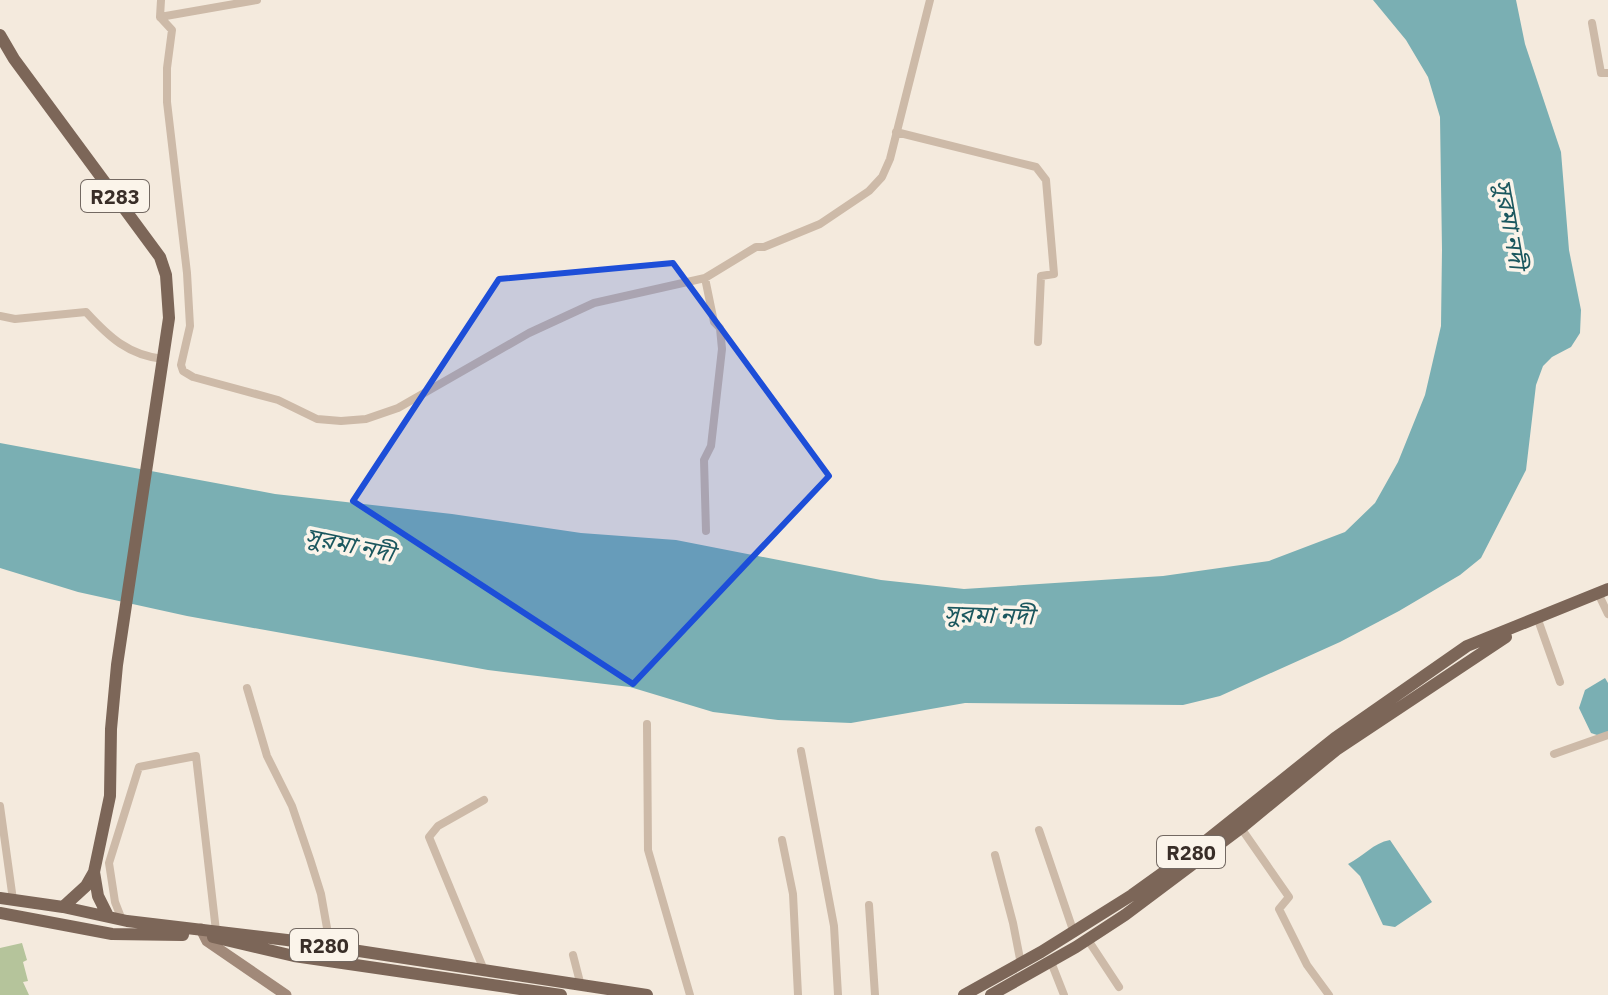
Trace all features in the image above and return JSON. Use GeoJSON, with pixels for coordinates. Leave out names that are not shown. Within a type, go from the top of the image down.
{"type":"FeatureCollection","features":[{"type":"Feature","properties":{"kind":"main road","name":"R283"},"geometry":{"type":"LineString","coordinates":[[0,35],[14,59],[160,257],[169,296],[169,318],[117,665],[111,729],[112,779],[94,872]]}},
{"type":"Feature","properties":{"kind":"main road"},"geometry":{"type":"LineString","coordinates":[[1411,693],[1469,652],[1523,623],[1603,591]]}},
{"type":"Feature","properties":{"kind":"main road"},"geometry":{"type":"LineString","coordinates":[[1469,652],[1537,617]]}},
{"type":"Feature","properties":{"kind":"main road","name":"R280"},"geometry":{"type":"LineString","coordinates":[[991,995],[1088,940],[1125,915],[1241,828],[1411,693]]}},
{"type":"Feature","properties":{"kind":"main road","name":"R280"},"geometry":{"type":"LineString","coordinates":[[964,995],[1074,933],[1192,852],[1335,738],[1411,693]]}},
{"type":"Feature","properties":{"kind":"main road"},"geometry":{"type":"LineString","coordinates":[[63,907],[86,886],[94,872]]}},
{"type":"Feature","properties":{"kind":"main road"},"geometry":{"type":"LineString","coordinates":[[94,872],[98,896],[108,916]]}},
{"type":"Feature","properties":{"kind":"main road","name":"R280"},"geometry":{"type":"LineString","coordinates":[[7,899],[202,932],[294,956],[561,995]]}},
{"type":"Feature","properties":{"kind":"main road"},"geometry":{"type":"LineString","coordinates":[[78,929],[81,911]]}},
{"type":"Feature","properties":{"kind":"main road","name":"R280"},"geometry":{"type":"LineString","coordinates":[[0,913],[112,934],[216,931],[297,941],[647,995]]}},
{"type":"Feature","properties":{"kind":"main road"},"geometry":{"type":"LineString","coordinates":[[202,932],[207,941],[286,995]]}},
{"type":"Feature","properties":{"kind":"main road"},"geometry":{"type":"LineString","coordinates":[[294,956],[297,941]]}},
{"type":"Feature","properties":{"kind":"main road"},"geometry":{"type":"LineString","coordinates":[[421,975],[423,962]]}},
{"type":"Feature","properties":{"kind":"street"},"geometry":{"type":"LineString","coordinates":[[161,0],[160,17],[172,32],[167,68],[167,102],[187,273],[190,326],[181,365],[183,371],[193,377],[278,400],[317,419],[341,421],[366,419],[398,408],[529,333],[594,303],[705,278],[756,247],[820,224],[869,191],[882,177],[930,0]]}},
{"type":"Feature","properties":{"kind":"street"},"geometry":{"type":"LineString","coordinates":[[160,17],[257,0]]}},
{"type":"Feature","properties":{"kind":"street"},"geometry":{"type":"LineString","coordinates":[[1592,23],[1601,73],[1608,73]]}},
{"type":"Feature","properties":{"kind":"street"},"geometry":{"type":"LineString","coordinates":[[896,132],[1036,167],[1046,180],[1054,274],[1041,276],[1038,342]]}},
{"type":"Feature","properties":{"kind":"street"},"geometry":{"type":"LineString","coordinates":[[705,278],[714,322],[720,328],[722,349],[711,446],[704,460],[706,531]]}},
{"type":"Feature","properties":{"kind":"street"},"geometry":{"type":"LineString","coordinates":[[0,316],[15,319],[86,312],[112,341],[150,358],[163,359]]}},
{"type":"Feature","properties":{"kind":"street"},"geometry":{"type":"LineString","coordinates":[[1603,591],[1608,614]]}},
{"type":"Feature","properties":{"kind":"street"},"geometry":{"type":"LineString","coordinates":[[1537,617],[1560,682]]}},
{"type":"Feature","properties":{"kind":"street"},"geometry":{"type":"LineString","coordinates":[[247,688],[267,756],[292,806],[310,859],[333,962]]}},
{"type":"Feature","properties":{"kind":"street"},"geometry":{"type":"LineString","coordinates":[[647,724],[648,850],[690,995]]}},
{"type":"Feature","properties":{"kind":"street"},"geometry":{"type":"LineString","coordinates":[[1554,754],[1608,735]]}},
{"type":"Feature","properties":{"kind":"street"},"geometry":{"type":"LineString","coordinates":[[801,751],[834,926],[838,995]]}},
{"type":"Feature","properties":{"kind":"street"},"geometry":{"type":"LineString","coordinates":[[122,920],[115,902],[109,863],[139,767],[196,756],[216,931]]}},
{"type":"Feature","properties":{"kind":"street"},"geometry":{"type":"LineString","coordinates":[[484,800],[438,826],[429,837],[484,970]]}},
{"type":"Feature","properties":{"kind":"street"},"geometry":{"type":"LineString","coordinates":[[0,806],[7,899]]}},
{"type":"Feature","properties":{"kind":"street"},"geometry":{"type":"LineString","coordinates":[[1241,828],[1289,897],[1279,909],[1307,965],[1329,995]]}},
{"type":"Feature","properties":{"kind":"street"},"geometry":{"type":"LineString","coordinates":[[1039,830],[1074,933]]}},
{"type":"Feature","properties":{"kind":"street"},"geometry":{"type":"LineString","coordinates":[[782,840],[793,894],[798,995]]}},
{"type":"Feature","properties":{"kind":"street"},"geometry":{"type":"LineString","coordinates":[[995,855],[1021,964]]}},
{"type":"Feature","properties":{"kind":"street"},"geometry":{"type":"LineString","coordinates":[[869,905],[875,995]]}},
{"type":"Feature","properties":{"kind":"street"},"geometry":{"type":"LineString","coordinates":[[1088,940],[1119,987]]}},
{"type":"Feature","properties":{"kind":"street"},"geometry":{"type":"LineString","coordinates":[[573,955],[581,986]]}},
{"type":"Feature","properties":{"kind":"street"},"geometry":{"type":"LineString","coordinates":[[1051,962],[1064,995]]}},
{"type":"Feature","properties":{"kind":"highlighted area"},"geometry":{"type":"Polygon","coordinates":[[[673,263],[829,476],[633,684],[353,501],[499,279],[673,263]]]}},
{"type":"Feature","properties":{"kind":"green space"},"geometry":{"type":"Polygon","coordinates":[[[22,943],[28,981],[23,982],[29,995],[0,995],[0,948],[22,943]]]}},
{"type":"Feature","properties":{"kind":"water","name":"সুরমা নদী"},"geometry":{"type":"Polygon","coordinates":[[[1373,0],[1516,0],[1525,44],[1561,152],[1569,250],[1581,310],[1580,333],[1571,347],[1543,366],[1536,385],[1526,470],[1481,558],[1460,575],[1399,611],[1340,642],[1220,696],[1183,705],[965,703],[851,723],[778,720],[713,712],[630,687],[488,670],[187,616],[78,592],[0,568],[0,443],[275,494],[452,514],[581,533],[676,540],[881,580],[964,589],[1163,576],[1269,561],[1345,532],[1375,503],[1398,462],[1425,395],[1441,326],[1440,117],[1428,77],[1406,40],[1373,0]]]}},
{"type":"Feature","properties":{"kind":"water"},"geometry":{"type":"Polygon","coordinates":[[[1605,678],[1608,683],[1608,732],[1600,736],[1591,733],[1579,708],[1585,690],[1605,678]]]}},
{"type":"Feature","properties":{"kind":"water"},"geometry":{"type":"Polygon","coordinates":[[[1390,840],[1432,902],[1395,927],[1383,925],[1360,876],[1348,864],[1390,840]]]}}]}
